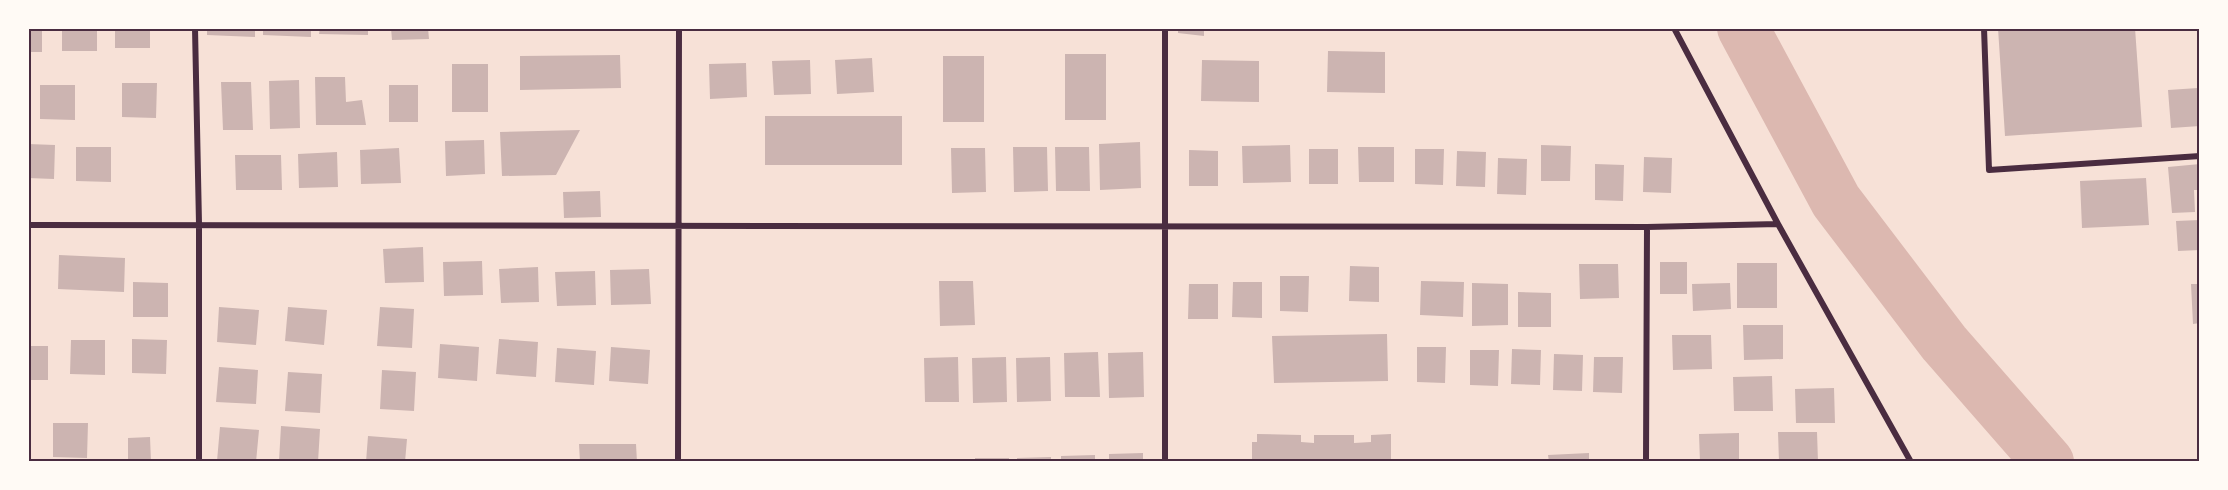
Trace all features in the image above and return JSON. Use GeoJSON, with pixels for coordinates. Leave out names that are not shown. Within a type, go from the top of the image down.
{"type":"FeatureCollection","features":[{"type":"Feature","properties":{"kind":"street"},"geometry":{"type":"LineString","coordinates":[[195,28],[199,224],[199,462]]}},
{"type":"Feature","properties":{"kind":"street"},"geometry":{"type":"LineString","coordinates":[[678,462],[679,28]]}},
{"type":"Feature","properties":{"kind":"street"},"geometry":{"type":"LineString","coordinates":[[1165,28],[1165,462]]}},
{"type":"Feature","properties":{"kind":"street"},"geometry":{"type":"LineString","coordinates":[[1674,28],[1911,462]]}},
{"type":"Feature","properties":{"kind":"street"},"geometry":{"type":"LineString","coordinates":[[1984,28],[1989,170],[2199,156]]}},
{"type":"Feature","properties":{"kind":"street"},"geometry":{"type":"LineString","coordinates":[[28,225],[679,224],[1647,227],[1779,224]]}},
{"type":"Feature","properties":{"kind":"street"},"geometry":{"type":"LineString","coordinates":[[1646,462],[1647,227]]}},
{"type":"Feature","properties":{"kind":"building"},"geometry":{"type":"Polygon","coordinates":[[[28,28],[42,28],[42,52],[28,52],[28,28]]]}},
{"type":"Feature","properties":{"kind":"building"},"geometry":{"type":"Polygon","coordinates":[[[62,28],[97,28],[97,51],[62,51],[62,28]]]}},
{"type":"Feature","properties":{"kind":"building"},"geometry":{"type":"Polygon","coordinates":[[[115,28],[150,28],[150,48],[115,48],[115,28]]]}},
{"type":"Feature","properties":{"kind":"building"},"geometry":{"type":"Polygon","coordinates":[[[207,28],[255,28],[255,37],[207,35],[207,28]]]}},
{"type":"Feature","properties":{"kind":"building"},"geometry":{"type":"Polygon","coordinates":[[[263,28],[311,28],[311,37],[263,35],[263,28]]]}},
{"type":"Feature","properties":{"kind":"building"},"geometry":{"type":"Polygon","coordinates":[[[320,28],[368,28],[368,35],[319,34],[320,28]]]}},
{"type":"Feature","properties":{"kind":"building"},"geometry":{"type":"Polygon","coordinates":[[[391,28],[428,28],[429,39],[392,40],[391,28]]]}},
{"type":"Feature","properties":{"kind":"building"},"geometry":{"type":"Polygon","coordinates":[[[1178,28],[1204,28],[1204,36],[1178,33],[1178,28]]]}},
{"type":"Feature","properties":{"kind":"building"},"geometry":{"type":"Polygon","coordinates":[[[1998,28],[2135,28],[2142,127],[2005,136],[1998,28]]]}},
{"type":"Feature","properties":{"kind":"building"},"geometry":{"type":"Polygon","coordinates":[[[1328,51],[1385,52],[1385,93],[1327,92],[1328,51]]]}},
{"type":"Feature","properties":{"kind":"building"},"geometry":{"type":"Polygon","coordinates":[[[1065,54],[1106,54],[1106,120],[1065,120],[1065,54]]]}},
{"type":"Feature","properties":{"kind":"building"},"geometry":{"type":"Polygon","coordinates":[[[620,55],[621,88],[520,90],[520,56],[620,55]]]}},
{"type":"Feature","properties":{"kind":"building"},"geometry":{"type":"Polygon","coordinates":[[[943,56],[984,56],[984,122],[943,122],[943,56]]]}},
{"type":"Feature","properties":{"kind":"building"},"geometry":{"type":"Polygon","coordinates":[[[872,58],[874,92],[837,94],[835,60],[872,58]]]}},
{"type":"Feature","properties":{"kind":"building"},"geometry":{"type":"Polygon","coordinates":[[[810,60],[811,94],[774,95],[772,61],[810,60]]]}},
{"type":"Feature","properties":{"kind":"building"},"geometry":{"type":"Polygon","coordinates":[[[1202,60],[1259,61],[1259,102],[1201,101],[1202,60]]]}},
{"type":"Feature","properties":{"kind":"building"},"geometry":{"type":"Polygon","coordinates":[[[746,63],[747,97],[710,99],[709,64],[746,63]]]}},
{"type":"Feature","properties":{"kind":"building"},"geometry":{"type":"Polygon","coordinates":[[[452,64],[488,64],[488,112],[452,112],[452,64]]]}},
{"type":"Feature","properties":{"kind":"building"},"geometry":{"type":"Polygon","coordinates":[[[315,77],[345,77],[346,102],[362,100],[366,125],[316,125],[315,77]]]}},
{"type":"Feature","properties":{"kind":"building"},"geometry":{"type":"Polygon","coordinates":[[[299,80],[300,128],[270,129],[269,81],[299,80]]]}},
{"type":"Feature","properties":{"kind":"building"},"geometry":{"type":"Polygon","coordinates":[[[221,82],[251,82],[253,130],[223,130],[221,82]]]}},
{"type":"Feature","properties":{"kind":"building"},"geometry":{"type":"Polygon","coordinates":[[[122,83],[157,83],[156,118],[122,117],[122,83]]]}},
{"type":"Feature","properties":{"kind":"building"},"geometry":{"type":"Polygon","coordinates":[[[40,85],[75,85],[75,120],[40,119],[40,85]]]}},
{"type":"Feature","properties":{"kind":"building"},"geometry":{"type":"Polygon","coordinates":[[[389,85],[418,85],[418,122],[389,122],[389,85]]]}},
{"type":"Feature","properties":{"kind":"building"},"geometry":{"type":"Polygon","coordinates":[[[2198,88],[2200,126],[2171,128],[2168,90],[2198,88]]]}},
{"type":"Feature","properties":{"kind":"building"},"geometry":{"type":"Polygon","coordinates":[[[765,116],[902,116],[902,165],[765,165],[765,116]]]}},
{"type":"Feature","properties":{"kind":"building"},"geometry":{"type":"Polygon","coordinates":[[[580,130],[556,175],[502,176],[500,132],[580,130]]]}},
{"type":"Feature","properties":{"kind":"building"},"geometry":{"type":"Polygon","coordinates":[[[484,140],[485,174],[446,176],[445,141],[484,140]]]}},
{"type":"Feature","properties":{"kind":"building"},"geometry":{"type":"Polygon","coordinates":[[[1140,142],[1141,188],[1100,190],[1099,144],[1140,142]]]}},
{"type":"Feature","properties":{"kind":"building"},"geometry":{"type":"Polygon","coordinates":[[[28,144],[55,145],[54,179],[28,178],[28,144]]]}},
{"type":"Feature","properties":{"kind":"building"},"geometry":{"type":"Polygon","coordinates":[[[1290,145],[1291,182],[1243,183],[1242,146],[1290,145]]]}},
{"type":"Feature","properties":{"kind":"building"},"geometry":{"type":"Polygon","coordinates":[[[1541,145],[1571,146],[1570,181],[1541,181],[1541,145]]]}},
{"type":"Feature","properties":{"kind":"building"},"geometry":{"type":"Polygon","coordinates":[[[76,147],[111,147],[111,182],[76,181],[76,147]]]}},
{"type":"Feature","properties":{"kind":"building"},"geometry":{"type":"Polygon","coordinates":[[[1013,147],[1047,147],[1048,191],[1014,192],[1013,147]]]}},
{"type":"Feature","properties":{"kind":"building"},"geometry":{"type":"Polygon","coordinates":[[[1055,147],[1089,147],[1090,191],[1056,191],[1055,147]]]}},
{"type":"Feature","properties":{"kind":"building"},"geometry":{"type":"Polygon","coordinates":[[[1358,147],[1394,147],[1394,182],[1359,182],[1358,147]]]}},
{"type":"Feature","properties":{"kind":"building"},"geometry":{"type":"Polygon","coordinates":[[[399,148],[401,183],[361,184],[360,150],[399,148]]]}},
{"type":"Feature","properties":{"kind":"building"},"geometry":{"type":"Polygon","coordinates":[[[951,148],[985,148],[986,192],[952,193],[951,148]]]}},
{"type":"Feature","properties":{"kind":"building"},"geometry":{"type":"Polygon","coordinates":[[[1309,149],[1338,149],[1338,184],[1309,184],[1309,149]]]}},
{"type":"Feature","properties":{"kind":"building"},"geometry":{"type":"Polygon","coordinates":[[[1415,149],[1444,149],[1443,185],[1415,184],[1415,149]]]}},
{"type":"Feature","properties":{"kind":"building"},"geometry":{"type":"Polygon","coordinates":[[[1189,150],[1218,151],[1218,186],[1189,186],[1189,150]]]}},
{"type":"Feature","properties":{"kind":"building"},"geometry":{"type":"Polygon","coordinates":[[[1457,151],[1486,152],[1485,187],[1456,186],[1457,151]]]}},
{"type":"Feature","properties":{"kind":"building"},"geometry":{"type":"Polygon","coordinates":[[[337,152],[338,187],[299,188],[298,154],[337,152]]]}},
{"type":"Feature","properties":{"kind":"building"},"geometry":{"type":"Polygon","coordinates":[[[235,155],[281,155],[282,190],[236,190],[235,155]]]}},
{"type":"Feature","properties":{"kind":"building"},"geometry":{"type":"Polygon","coordinates":[[[1644,157],[1672,158],[1671,193],[1643,192],[1644,157]]]}},
{"type":"Feature","properties":{"kind":"building"},"geometry":{"type":"Polygon","coordinates":[[[1498,158],[1527,159],[1526,195],[1497,194],[1498,158]]]}},
{"type":"Feature","properties":{"kind":"building"},"geometry":{"type":"Polygon","coordinates":[[[1595,164],[1624,165],[1623,201],[1595,200],[1595,164]]]}},
{"type":"Feature","properties":{"kind":"building"},"geometry":{"type":"Polygon","coordinates":[[[2200,164],[2200,190],[2194,190],[2195,212],[2172,213],[2168,167],[2200,164]]]}},
{"type":"Feature","properties":{"kind":"building"},"geometry":{"type":"Polygon","coordinates":[[[2146,178],[2149,225],[2082,228],[2080,181],[2146,178]]]}},
{"type":"Feature","properties":{"kind":"building"},"geometry":{"type":"Polygon","coordinates":[[[600,191],[601,217],[564,218],[563,192],[600,191]]]}},
{"type":"Feature","properties":{"kind":"building"},"geometry":{"type":"Polygon","coordinates":[[[2200,220],[2200,250],[2178,251],[2176,221],[2200,220]]]}},
{"type":"Feature","properties":{"kind":"building"},"geometry":{"type":"Polygon","coordinates":[[[423,247],[424,282],[385,283],[383,249],[423,247]]]}},
{"type":"Feature","properties":{"kind":"building"},"geometry":{"type":"Polygon","coordinates":[[[59,255],[125,258],[124,292],[58,289],[59,255]]]}},
{"type":"Feature","properties":{"kind":"building"},"geometry":{"type":"Polygon","coordinates":[[[482,261],[483,295],[444,296],[443,262],[482,261]]]}},
{"type":"Feature","properties":{"kind":"building"},"geometry":{"type":"Polygon","coordinates":[[[1660,262],[1687,262],[1687,294],[1660,294],[1660,262]]]}},
{"type":"Feature","properties":{"kind":"building"},"geometry":{"type":"Polygon","coordinates":[[[1737,263],[1777,263],[1777,308],[1737,308],[1737,263]]]}},
{"type":"Feature","properties":{"kind":"building"},"geometry":{"type":"Polygon","coordinates":[[[1579,264],[1618,264],[1619,298],[1580,299],[1579,264]]]}},
{"type":"Feature","properties":{"kind":"building"},"geometry":{"type":"Polygon","coordinates":[[[1350,266],[1379,267],[1379,302],[1349,301],[1350,266]]]}},
{"type":"Feature","properties":{"kind":"building"},"geometry":{"type":"Polygon","coordinates":[[[538,267],[539,302],[501,303],[499,269],[538,267]]]}},
{"type":"Feature","properties":{"kind":"building"},"geometry":{"type":"Polygon","coordinates":[[[649,269],[651,304],[611,305],[610,270],[649,269]]]}},
{"type":"Feature","properties":{"kind":"building"},"geometry":{"type":"Polygon","coordinates":[[[595,271],[596,305],[557,306],[555,272],[595,271]]]}},
{"type":"Feature","properties":{"kind":"building"},"geometry":{"type":"Polygon","coordinates":[[[1280,276],[1309,276],[1308,312],[1280,311],[1280,276]]]}},
{"type":"Feature","properties":{"kind":"building"},"geometry":{"type":"Polygon","coordinates":[[[939,281],[973,281],[975,325],[940,326],[939,281]]]}},
{"type":"Feature","properties":{"kind":"building"},"geometry":{"type":"Polygon","coordinates":[[[1421,281],[1464,282],[1463,317],[1420,315],[1421,281]]]}},
{"type":"Feature","properties":{"kind":"building"},"geometry":{"type":"Polygon","coordinates":[[[133,282],[168,283],[168,317],[133,317],[133,282]]]}},
{"type":"Feature","properties":{"kind":"building"},"geometry":{"type":"Polygon","coordinates":[[[1233,282],[1262,282],[1262,318],[1232,317],[1233,282]]]}},
{"type":"Feature","properties":{"kind":"building"},"geometry":{"type":"Polygon","coordinates":[[[1472,283],[1508,284],[1508,325],[1472,326],[1472,283]]]}},
{"type":"Feature","properties":{"kind":"building"},"geometry":{"type":"Polygon","coordinates":[[[1730,283],[1731,309],[1693,311],[1692,284],[1730,283]]]}},
{"type":"Feature","properties":{"kind":"building"},"geometry":{"type":"Polygon","coordinates":[[[1189,284],[1218,284],[1218,319],[1188,319],[1189,284]]]}},
{"type":"Feature","properties":{"kind":"building"},"geometry":{"type":"Polygon","coordinates":[[[2191,284],[2200,284],[2200,323],[2193,324],[2191,284]]]}},
{"type":"Feature","properties":{"kind":"building"},"geometry":{"type":"Polygon","coordinates":[[[1518,292],[1551,293],[1551,327],[1518,327],[1518,292]]]}},
{"type":"Feature","properties":{"kind":"building"},"geometry":{"type":"Polygon","coordinates":[[[219,307],[259,310],[256,345],[217,342],[219,307]]]}},
{"type":"Feature","properties":{"kind":"building"},"geometry":{"type":"Polygon","coordinates":[[[288,307],[327,310],[324,345],[285,341],[288,307]]]}},
{"type":"Feature","properties":{"kind":"building"},"geometry":{"type":"Polygon","coordinates":[[[380,307],[414,309],[412,348],[377,346],[380,307]]]}},
{"type":"Feature","properties":{"kind":"building"},"geometry":{"type":"Polygon","coordinates":[[[1743,325],[1783,325],[1783,359],[1744,360],[1743,325]]]}},
{"type":"Feature","properties":{"kind":"building"},"geometry":{"type":"Polygon","coordinates":[[[1387,334],[1388,381],[1274,383],[1272,336],[1387,334]]]}},
{"type":"Feature","properties":{"kind":"building"},"geometry":{"type":"Polygon","coordinates":[[[1672,335],[1711,335],[1712,369],[1673,370],[1672,335]]]}},
{"type":"Feature","properties":{"kind":"building"},"geometry":{"type":"Polygon","coordinates":[[[132,339],[167,340],[166,374],[132,373],[132,339]]]}},
{"type":"Feature","properties":{"kind":"building"},"geometry":{"type":"Polygon","coordinates":[[[499,339],[538,342],[536,377],[496,374],[499,339]]]}},
{"type":"Feature","properties":{"kind":"building"},"geometry":{"type":"Polygon","coordinates":[[[71,340],[105,340],[105,375],[70,374],[71,340]]]}},
{"type":"Feature","properties":{"kind":"building"},"geometry":{"type":"Polygon","coordinates":[[[440,344],[479,347],[477,381],[438,378],[440,344]]]}},
{"type":"Feature","properties":{"kind":"building"},"geometry":{"type":"Polygon","coordinates":[[[28,346],[48,346],[48,380],[28,380],[28,346]]]}},
{"type":"Feature","properties":{"kind":"building"},"geometry":{"type":"Polygon","coordinates":[[[611,347],[650,350],[648,384],[609,381],[611,347]]]}},
{"type":"Feature","properties":{"kind":"building"},"geometry":{"type":"Polygon","coordinates":[[[1417,347],[1446,347],[1445,383],[1417,382],[1417,347]]]}},
{"type":"Feature","properties":{"kind":"building"},"geometry":{"type":"Polygon","coordinates":[[[557,348],[596,351],[594,385],[555,382],[557,348]]]}},
{"type":"Feature","properties":{"kind":"building"},"geometry":{"type":"Polygon","coordinates":[[[1512,349],[1541,350],[1540,385],[1511,384],[1512,349]]]}},
{"type":"Feature","properties":{"kind":"building"},"geometry":{"type":"Polygon","coordinates":[[[1470,350],[1499,350],[1498,386],[1470,385],[1470,350]]]}},
{"type":"Feature","properties":{"kind":"building"},"geometry":{"type":"Polygon","coordinates":[[[1098,352],[1100,397],[1065,397],[1064,353],[1098,352]]]}},
{"type":"Feature","properties":{"kind":"building"},"geometry":{"type":"Polygon","coordinates":[[[1143,352],[1144,397],[1109,398],[1108,353],[1143,352]]]}},
{"type":"Feature","properties":{"kind":"building"},"geometry":{"type":"Polygon","coordinates":[[[1554,354],[1583,355],[1582,391],[1553,390],[1554,354]]]}},
{"type":"Feature","properties":{"kind":"building"},"geometry":{"type":"Polygon","coordinates":[[[958,357],[959,402],[925,402],[924,358],[958,357]]]}},
{"type":"Feature","properties":{"kind":"building"},"geometry":{"type":"Polygon","coordinates":[[[1006,357],[1007,402],[973,403],[972,358],[1006,357]]]}},
{"type":"Feature","properties":{"kind":"building"},"geometry":{"type":"Polygon","coordinates":[[[1050,357],[1051,401],[1017,402],[1016,358],[1050,357]]]}},
{"type":"Feature","properties":{"kind":"building"},"geometry":{"type":"Polygon","coordinates":[[[1594,357],[1623,357],[1622,393],[1593,392],[1594,357]]]}},
{"type":"Feature","properties":{"kind":"building"},"geometry":{"type":"Polygon","coordinates":[[[219,367],[258,370],[256,404],[216,402],[219,367]]]}},
{"type":"Feature","properties":{"kind":"building"},"geometry":{"type":"Polygon","coordinates":[[[382,370],[416,372],[414,411],[380,409],[382,370]]]}},
{"type":"Feature","properties":{"kind":"building"},"geometry":{"type":"Polygon","coordinates":[[[288,372],[322,374],[320,413],[285,411],[288,372]]]}},
{"type":"Feature","properties":{"kind":"building"},"geometry":{"type":"Polygon","coordinates":[[[1772,376],[1773,411],[1734,411],[1733,377],[1772,376]]]}},
{"type":"Feature","properties":{"kind":"building"},"geometry":{"type":"Polygon","coordinates":[[[1834,388],[1835,423],[1796,423],[1795,389],[1834,388]]]}},
{"type":"Feature","properties":{"kind":"building"},"geometry":{"type":"Polygon","coordinates":[[[53,423],[88,423],[87,458],[53,457],[53,423]]]}},
{"type":"Feature","properties":{"kind":"building"},"geometry":{"type":"Polygon","coordinates":[[[281,426],[320,429],[318,462],[279,461],[281,426]]]}},
{"type":"Feature","properties":{"kind":"building"},"geometry":{"type":"Polygon","coordinates":[[[220,427],[259,430],[256,462],[217,461],[220,427]]]}},
{"type":"Feature","properties":{"kind":"building"},"geometry":{"type":"Polygon","coordinates":[[[1778,432],[1817,432],[1818,462],[1779,462],[1778,432]]]}},
{"type":"Feature","properties":{"kind":"building"},"geometry":{"type":"Polygon","coordinates":[[[1739,433],[1739,462],[1700,462],[1699,434],[1739,433]]]}},
{"type":"Feature","properties":{"kind":"building"},"geometry":{"type":"Polygon","coordinates":[[[1257,434],[1301,435],[1301,442],[1314,443],[1314,435],[1354,435],[1354,443],[1371,442],[1371,435],[1391,434],[1391,462],[1252,462],[1252,442],[1257,442],[1257,434]]]}},
{"type":"Feature","properties":{"kind":"building"},"geometry":{"type":"Polygon","coordinates":[[[368,436],[407,439],[405,462],[366,462],[368,436]]]}},
{"type":"Feature","properties":{"kind":"building"},"geometry":{"type":"Polygon","coordinates":[[[150,437],[151,462],[128,462],[128,438],[150,437]]]}},
{"type":"Feature","properties":{"kind":"building"},"geometry":{"type":"Polygon","coordinates":[[[579,444],[636,444],[637,462],[580,462],[579,444]]]}},
{"type":"Feature","properties":{"kind":"building"},"geometry":{"type":"Polygon","coordinates":[[[1143,453],[1143,462],[1109,462],[1109,454],[1143,453]]]}},
{"type":"Feature","properties":{"kind":"building"},"geometry":{"type":"Polygon","coordinates":[[[1589,453],[1589,462],[1549,462],[1548,455],[1589,453]]]}},
{"type":"Feature","properties":{"kind":"building"},"geometry":{"type":"Polygon","coordinates":[[[1095,455],[1095,462],[1061,462],[1061,456],[1095,455]]]}},
{"type":"Feature","properties":{"kind":"building"},"geometry":{"type":"Polygon","coordinates":[[[1051,457],[1051,462],[1017,462],[1017,458],[1051,457]]]}},
{"type":"Feature","properties":{"kind":"building"},"geometry":{"type":"Polygon","coordinates":[[[975,458],[1009,458],[1009,462],[975,462],[975,458]]]}},
{"type":"Feature","properties":{"kind":"waterway"},"geometry":{"type":"LineString","coordinates":[[1743,28],[1836,201],[1944,343],[2048,462]]}}]}
